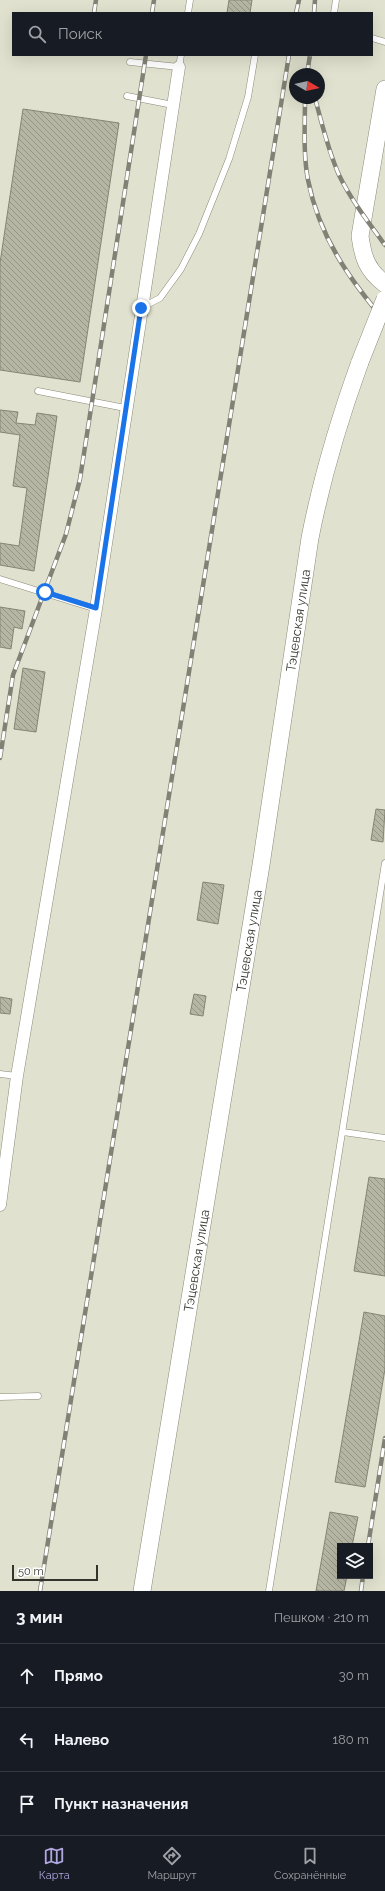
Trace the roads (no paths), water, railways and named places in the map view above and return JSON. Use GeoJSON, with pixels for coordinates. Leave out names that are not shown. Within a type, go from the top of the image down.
{"type":"FeatureCollection","features":[{"type":"Feature","properties":{"kind":"street"},"geometry":{"type":"LineString","coordinates":[[0,1205],[17,1076],[96,608],[125,408],[180,61]]}},
{"type":"Feature","properties":{"kind":"street"},"geometry":{"type":"LineString","coordinates":[[385,89],[360,236],[362,254],[373,274],[385,284]]}},
{"type":"Feature","properties":{"kind":"street","name":"Тэцевская улица"},"geometry":{"type":"LineString","coordinates":[[142,1591],[261,865],[310,538],[320,487],[331,447],[360,362],[385,299]]}},
{"type":"Feature","properties":{"kind":"lane"},"geometry":{"type":"LineString","coordinates":[[188,12],[190,0]]}},
{"type":"Feature","properties":{"kind":"lane"},"geometry":{"type":"LineString","coordinates":[[334,12],[336,0]]}},
{"type":"Feature","properties":{"kind":"lane"},"geometry":{"type":"LineString","coordinates":[[373,38],[385,42]]}},
{"type":"Feature","properties":{"kind":"lane"},"geometry":{"type":"LineString","coordinates":[[141,308],[160,298],[181,269],[199,234],[229,159],[248,96],[255,56]]}},
{"type":"Feature","properties":{"kind":"lane"},"geometry":{"type":"LineString","coordinates":[[130,62],[180,61]]}},
{"type":"Feature","properties":{"kind":"lane"},"geometry":{"type":"LineString","coordinates":[[127,96],[173,105]]}},
{"type":"Feature","properties":{"kind":"lane"},"geometry":{"type":"LineString","coordinates":[[38,391],[125,408]]}},
{"type":"Feature","properties":{"kind":"lane"},"geometry":{"type":"LineString","coordinates":[[0,579],[96,608]]}},
{"type":"Feature","properties":{"kind":"lane"},"geometry":{"type":"LineString","coordinates":[[269,1591],[385,863]]}},
{"type":"Feature","properties":{"kind":"lane"},"geometry":{"type":"LineString","coordinates":[[0,1074],[17,1076]]}},
{"type":"Feature","properties":{"kind":"lane"},"geometry":{"type":"LineString","coordinates":[[343,1132],[385,1138]]}},
{"type":"Feature","properties":{"kind":"lane"},"geometry":{"type":"LineString","coordinates":[[0,1397],[38,1396]]}},
{"type":"Feature","properties":{"kind":"railway"},"geometry":{"type":"LineString","coordinates":[[94,12],[96,0]]}},
{"type":"Feature","properties":{"kind":"railway"},"geometry":{"type":"LineString","coordinates":[[152,12],[154,0]]}},
{"type":"Feature","properties":{"kind":"railway"},"geometry":{"type":"LineString","coordinates":[[296,12],[299,0]]}},
{"type":"Feature","properties":{"kind":"railway"},"geometry":{"type":"LineString","coordinates":[[314,12],[315,0]]}},
{"type":"Feature","properties":{"kind":"railway"},"geometry":{"type":"LineString","coordinates":[[0,758],[13,675],[66,534],[80,479],[146,56]]}},
{"type":"Feature","properties":{"kind":"railway"},"geometry":{"type":"LineString","coordinates":[[40,1591],[289,56]]}},
{"type":"Feature","properties":{"kind":"railway"},"geometry":{"type":"LineString","coordinates":[[308,68],[310,56]]}},
{"type":"Feature","properties":{"kind":"railway"},"geometry":{"type":"LineString","coordinates":[[305,104],[306,170],[313,200],[320,220],[337,256],[359,289],[385,321]]}},
{"type":"Feature","properties":{"kind":"railway"},"geometry":{"type":"LineString","coordinates":[[317,104],[328,147],[339,175],[355,202],[385,245]]}},
{"type":"Feature","properties":{"kind":"railway"},"geometry":{"type":"LineString","coordinates":[[368,1543],[385,1438]]}},
{"type":"Feature","properties":{"kind":"railway"},"geometry":{"type":"LineString","coordinates":[[361,1591],[363,1579]]}}]}
